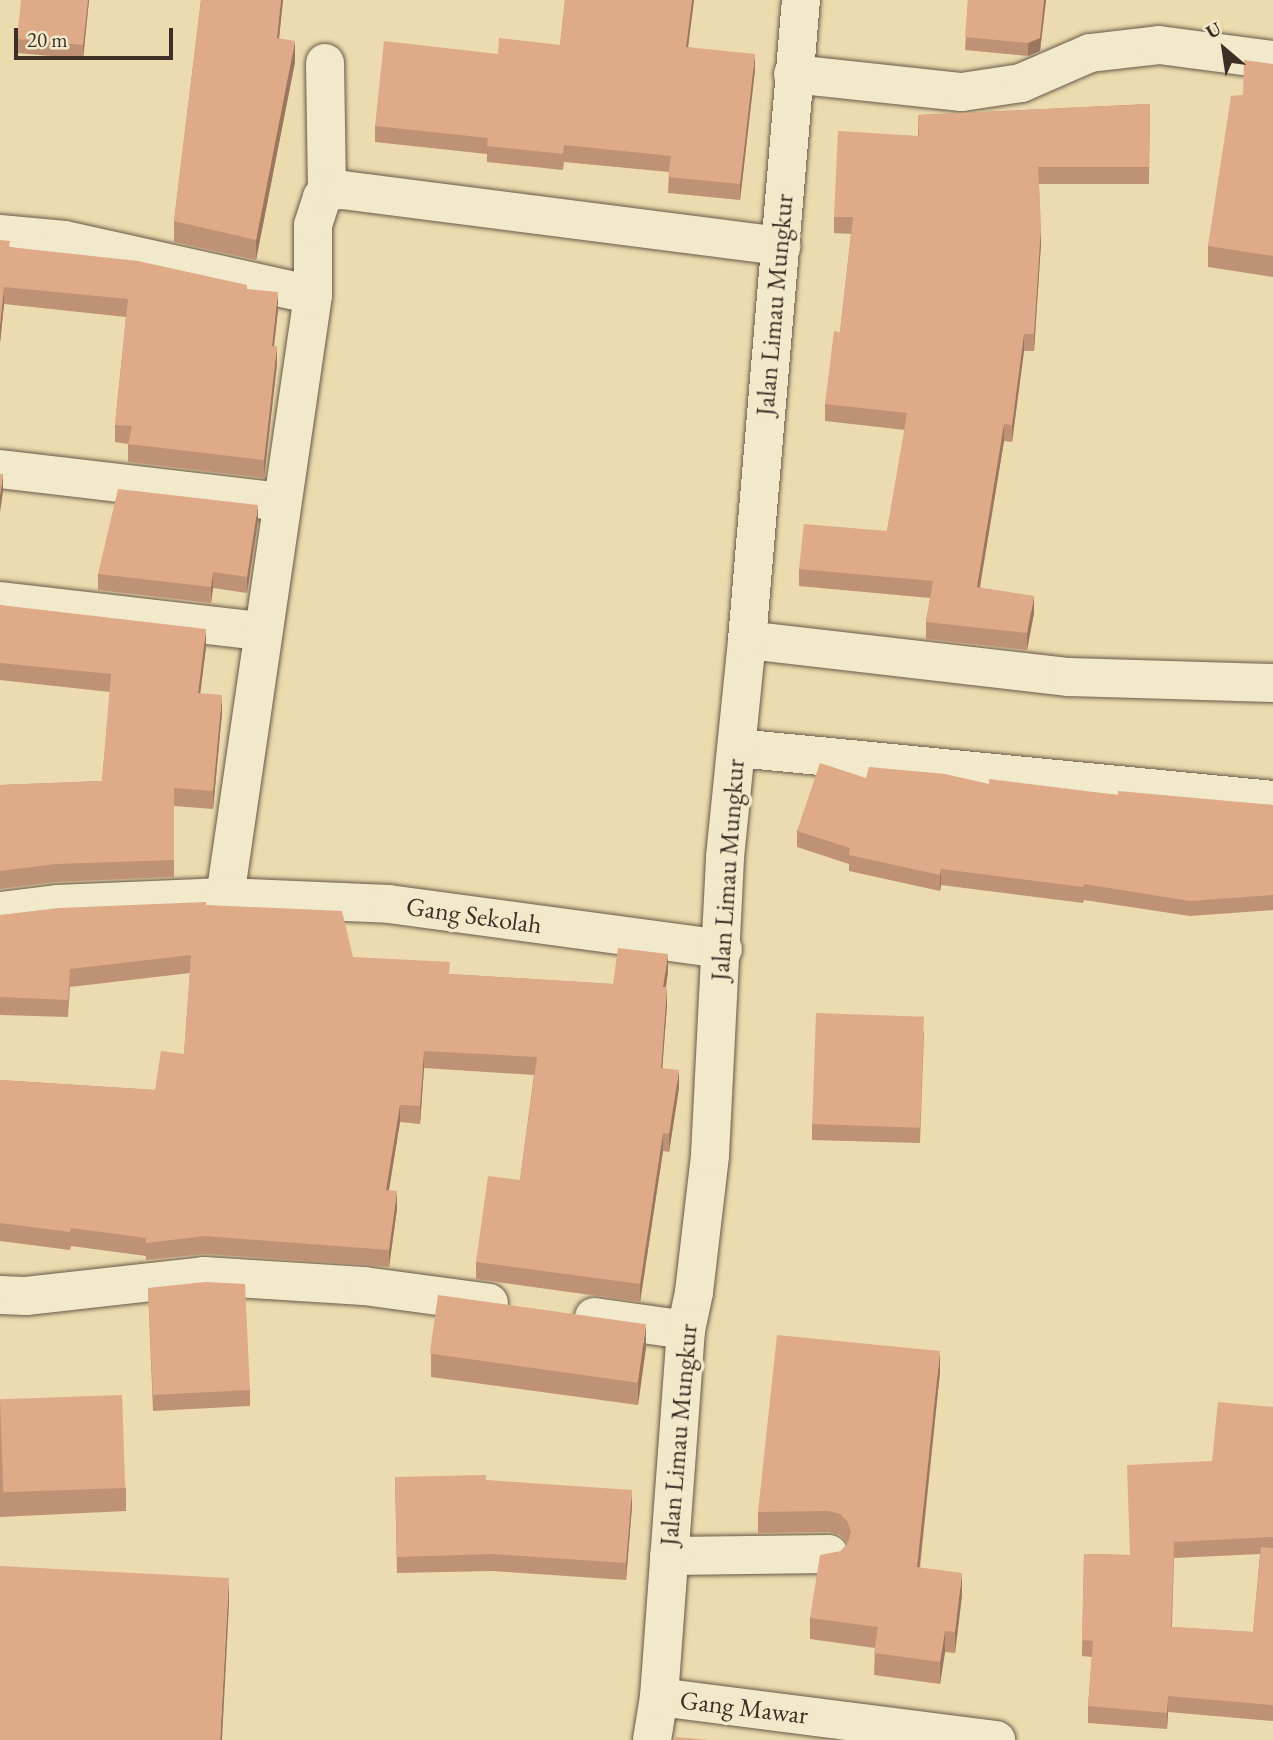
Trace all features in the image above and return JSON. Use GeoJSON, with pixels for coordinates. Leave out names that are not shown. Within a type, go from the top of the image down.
{"type":"FeatureCollection","features":[{"type":"Feature","properties":{"kind":"street","name":"Jalan Limau Mungkur"},"geometry":{"type":"LineString","coordinates":[[652,1740],[659,1697],[686,1330],[694,1292],[710,1155],[726,857],[801,0]]}},
{"type":"Feature","properties":{"kind":"street"},"geometry":{"type":"LineString","coordinates":[[793,74],[962,92],[1021,83],[1090,53],[1147,46],[1273,60]]}},
{"type":"Feature","properties":{"kind":"street"},"geometry":{"type":"LineString","coordinates":[[225,897],[261,631],[313,295],[313,225],[318,204],[327,192],[325,63]]}},
{"type":"Feature","properties":{"kind":"street"},"geometry":{"type":"LineString","coordinates":[[327,192],[343,190],[781,246]]}},
{"type":"Feature","properties":{"kind":"street"},"geometry":{"type":"LineString","coordinates":[[0,234],[65,240],[313,295]]}},
{"type":"Feature","properties":{"kind":"street"},"geometry":{"type":"LineString","coordinates":[[0,469],[281,502]]}},
{"type":"Feature","properties":{"kind":"street"},"geometry":{"type":"LineString","coordinates":[[0,601],[261,631]]}},
{"type":"Feature","properties":{"kind":"street"},"geometry":{"type":"LineString","coordinates":[[747,640],[1069,677],[1273,682]]}},
{"type":"Feature","properties":{"kind":"street"},"geometry":{"type":"LineString","coordinates":[[737,748],[1273,800]]}},
{"type":"Feature","properties":{"kind":"street","name":"Gang Sekolah"},"geometry":{"type":"LineString","coordinates":[[0,911],[57,904],[225,897],[388,904],[723,949]]}},
{"type":"Feature","properties":{"kind":"street"},"geometry":{"type":"LineString","coordinates":[[0,1295],[26,1296],[204,1276],[364,1286],[525,1308]]}},
{"type":"Feature","properties":{"kind":"street"},"geometry":{"type":"LineString","coordinates":[[565,1314],[686,1330]]}},
{"type":"Feature","properties":{"kind":"street"},"geometry":{"type":"LineString","coordinates":[[669,1556],[829,1554]]}},
{"type":"Feature","properties":{"kind":"street","name":"Gang Mawar"},"geometry":{"type":"LineString","coordinates":[[659,1697],[996,1740]]}},
{"type":"Feature","properties":{"kind":"building"},"geometry":{"type":"Polygon","coordinates":[[[21,0],[88,0],[83,45],[17,39],[21,0]]]}},
{"type":"Feature","properties":{"kind":"building"},"geometry":{"type":"Polygon","coordinates":[[[201,0],[281,0],[277,38],[295,41],[256,240],[174,221],[201,0]]]}},
{"type":"Feature","properties":{"kind":"building"},"geometry":{"type":"Polygon","coordinates":[[[565,0],[692,0],[686,47],[755,54],[740,184],[668,177],[671,156],[564,145],[563,154],[487,146],[488,138],[375,126],[384,41],[498,54],[499,38],[560,45],[565,0]]]}},
{"type":"Feature","properties":{"kind":"building"},"geometry":{"type":"Polygon","coordinates":[[[968,0],[1044,0],[1040,38],[1028,43],[965,37],[968,0]]]}},
{"type":"Feature","properties":{"kind":"building"},"geometry":{"type":"Polygon","coordinates":[[[1244,60],[1273,64],[1273,256],[1208,246],[1231,96],[1243,95],[1244,60]]]}},
{"type":"Feature","properties":{"kind":"building"},"geometry":{"type":"Polygon","coordinates":[[[1150,104],[1149,167],[1038,167],[1041,226],[1034,334],[1024,334],[1012,425],[1004,424],[977,587],[1034,596],[1027,633],[926,622],[933,581],[799,569],[804,524],[887,531],[907,413],[825,404],[834,331],[840,332],[853,217],[834,217],[838,131],[919,136],[918,115],[1150,104]]]}},
{"type":"Feature","properties":{"kind":"building"},"geometry":{"type":"Polygon","coordinates":[[[0,240],[10,241],[9,247],[138,261],[247,285],[247,289],[278,292],[272,346],[277,346],[264,460],[128,444],[132,426],[115,425],[128,299],[4,287],[0,326],[0,240]]]}},
{"type":"Feature","properties":{"kind":"building"},"geometry":{"type":"Polygon","coordinates":[[[0,474],[3,474],[0,495],[0,474]]]}},
{"type":"Feature","properties":{"kind":"building"},"geometry":{"type":"Polygon","coordinates":[[[118,489],[258,505],[247,577],[213,572],[211,587],[98,574],[118,489]]]}},
{"type":"Feature","properties":{"kind":"building"},"geometry":{"type":"Polygon","coordinates":[[[0,605],[206,629],[198,693],[222,695],[213,791],[174,788],[174,860],[56,864],[0,871],[0,785],[102,781],[111,674],[0,663],[0,605]]]}},
{"type":"Feature","properties":{"kind":"building"},"geometry":{"type":"Polygon","coordinates":[[[820,763],[866,778],[869,767],[945,774],[989,784],[989,779],[1118,795],[1118,791],[1273,805],[1273,895],[1190,901],[1084,884],[1083,887],[941,869],[940,875],[849,855],[850,848],[797,831],[820,763]]]}},
{"type":"Feature","properties":{"kind":"building"},"geometry":{"type":"Polygon","coordinates":[[[206,902],[206,905],[342,911],[353,957],[450,962],[449,974],[613,984],[618,948],[668,954],[663,987],[667,987],[661,1068],[679,1070],[669,1134],[663,1133],[640,1284],[476,1262],[488,1176],[520,1180],[537,1057],[424,1051],[420,1106],[400,1105],[386,1190],[397,1191],[389,1250],[205,1236],[146,1243],[146,1238],[71,1228],[70,1232],[0,1223],[0,1080],[155,1090],[161,1051],[184,1054],[191,955],[70,969],[68,1000],[0,997],[0,915],[59,908],[206,902]]]}},
{"type":"Feature","properties":{"kind":"building"},"geometry":{"type":"Polygon","coordinates":[[[816,1013],[924,1017],[920,1128],[812,1124],[816,1013]]]}},
{"type":"Feature","properties":{"kind":"building"},"geometry":{"type":"Polygon","coordinates":[[[205,1282],[245,1284],[250,1390],[153,1395],[148,1288],[205,1282]]]}},
{"type":"Feature","properties":{"kind":"building"},"geometry":{"type":"Polygon","coordinates":[[[438,1295],[646,1324],[638,1383],[430,1353],[438,1295]]]}},
{"type":"Feature","properties":{"kind":"building"},"geometry":{"type":"Polygon","coordinates":[[[777,1335],[940,1351],[917,1567],[962,1573],[955,1632],[945,1631],[940,1662],[874,1653],[878,1627],[810,1618],[820,1555],[841,1551],[848,1543],[851,1532],[847,1521],[840,1514],[829,1511],[758,1512],[777,1335]]]}},
{"type":"Feature","properties":{"kind":"building"},"geometry":{"type":"Polygon","coordinates":[[[122,1395],[125,1488],[3,1492],[0,1399],[122,1395]]]}},
{"type":"Feature","properties":{"kind":"building"},"geometry":{"type":"Polygon","coordinates":[[[1218,1402],[1273,1407],[1273,1537],[1174,1542],[1171,1627],[1253,1632],[1261,1547],[1273,1548],[1273,1705],[1168,1696],[1167,1713],[1088,1706],[1093,1641],[1082,1640],[1084,1554],[1130,1555],[1127,1465],[1212,1461],[1218,1402]]]}},
{"type":"Feature","properties":{"kind":"building"},"geometry":{"type":"Polygon","coordinates":[[[486,1475],[486,1480],[632,1490],[626,1563],[492,1554],[397,1557],[395,1477],[486,1475]]]}},
{"type":"Feature","properties":{"kind":"building"},"geometry":{"type":"Polygon","coordinates":[[[0,1566],[229,1578],[220,1740],[0,1740],[0,1566]]]}},
{"type":"Feature","properties":{"kind":"building"},"geometry":{"type":"Polygon","coordinates":[[[675,1737],[709,1740],[675,1740],[675,1737]]]}}]}
